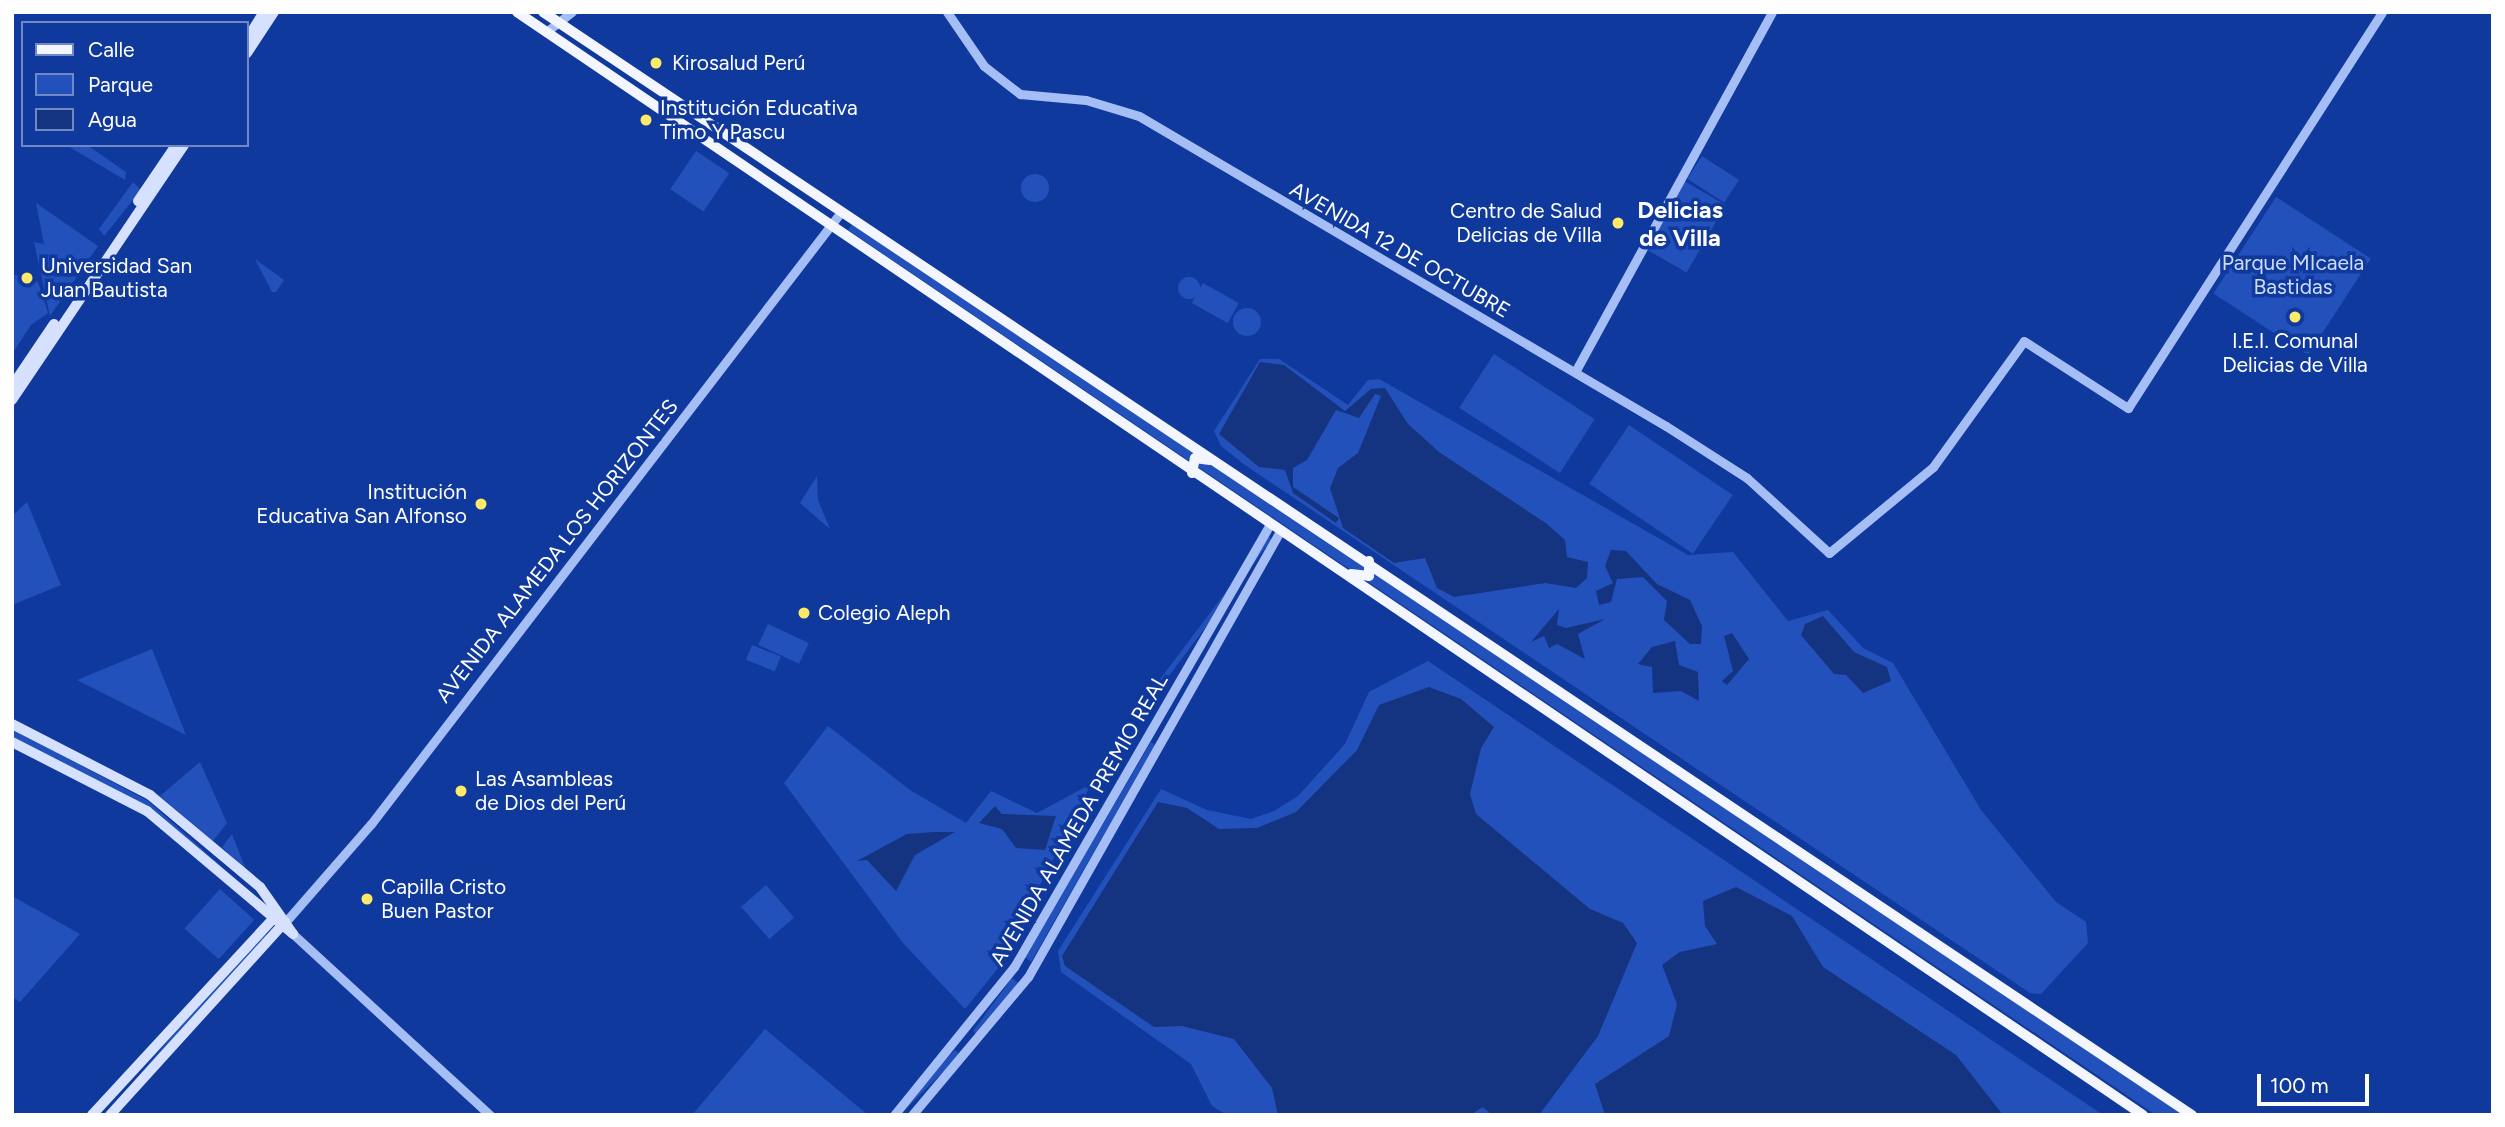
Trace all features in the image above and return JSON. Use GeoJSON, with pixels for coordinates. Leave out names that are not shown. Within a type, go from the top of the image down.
{"type":"FeatureCollection","features":[{"type":"Feature","properties":{"kind":"main road"},"geometry":{"type":"LineString","coordinates":[[248,37],[264,12]]}},
{"type":"Feature","properties":{"kind":"main road"},"geometry":{"type":"LineString","coordinates":[[248,51],[274,12]]}},
{"type":"Feature","properties":{"kind":"main road"},"geometry":{"type":"LineString","coordinates":[[517,12],[1279,533],[2143,1115]]}},
{"type":"Feature","properties":{"kind":"main road"},"geometry":{"type":"LineString","coordinates":[[543,12],[1232,469],[2192,1115]]}},
{"type":"Feature","properties":{"kind":"main road"},"geometry":{"type":"LineString","coordinates":[[12,386],[175,147]]}},
{"type":"Feature","properties":{"kind":"main road"},"geometry":{"type":"LineString","coordinates":[[12,400],[183,147]]}},
{"type":"Feature","properties":{"kind":"main road"},"geometry":{"type":"LineString","coordinates":[[1192,473],[1200,456],[1232,469]]}},
{"type":"Feature","properties":{"kind":"main road"},"geometry":{"type":"LineString","coordinates":[[1324,562],[1360,579],[1371,573],[1368,561]]}},
{"type":"Feature","properties":{"kind":"main road"},"geometry":{"type":"LineString","coordinates":[[12,724],[150,795],[283,920],[293,934]]}},
{"type":"Feature","properties":{"kind":"main road"},"geometry":{"type":"LineString","coordinates":[[12,741],[147,811],[270,920],[283,920]]}},
{"type":"Feature","properties":{"kind":"main road"},"geometry":{"type":"LineString","coordinates":[[92,1115],[270,920]]}},
{"type":"Feature","properties":{"kind":"main road"},"geometry":{"type":"LineString","coordinates":[[110,1115],[283,920]]}},
{"type":"Feature","properties":{"kind":"street"},"geometry":{"type":"LineString","coordinates":[[546,32],[555,20],[572,12]]}},
{"type":"Feature","properties":{"kind":"street","name":"AVENIDA 12 DE OCTUBRE"},"geometry":{"type":"LineString","coordinates":[[947,12],[984,66],[1020,94],[1093,102],[1139,117],[1575,372],[1747,478],[1829,552],[1933,467],[2024,341],[2128,408],[2382,12]]}},
{"type":"Feature","properties":{"kind":"street"},"geometry":{"type":"LineString","coordinates":[[1575,372],[1772,12]]}},
{"type":"Feature","properties":{"kind":"street","name":"AVENIDA ALAMEDA LOS HORIZONTES"},"geometry":{"type":"LineString","coordinates":[[283,920],[297,909],[371,824],[841,212]]}},
{"type":"Feature","properties":{"kind":"street","name":"AVENIDA ALAMEDA PREMIO REAL"},"geometry":{"type":"LineString","coordinates":[[894,1115],[1014,967],[1269,526]]}},
{"type":"Feature","properties":{"kind":"street","name":"AVENIDA ALAMEDA PREMIO REAL"},"geometry":{"type":"LineString","coordinates":[[912,1115],[1028,976],[1279,533]]}},
{"type":"Feature","properties":{"kind":"street"},"geometry":{"type":"LineString","coordinates":[[293,934],[490,1115]]}},
{"type":"Feature","properties":{"kind":"green space"},"geometry":{"type":"Polygon","coordinates":[[[69,147],[90,147],[126,172],[125,180],[69,147]]]}},
{"type":"Feature","properties":{"kind":"green space"},"geometry":{"type":"Polygon","coordinates":[[[696,151],[729,173],[703,212],[670,189],[696,151]]]}},
{"type":"Feature","properties":{"kind":"green space"},"geometry":{"type":"Polygon","coordinates":[[[1702,156],[1739,180],[1724,203],[1687,179],[1702,156]]]}},
{"type":"Feature","properties":{"kind":"green space"},"geometry":{"type":"Polygon","coordinates":[[[1035,174],[1045,178],[1049,188],[1045,198],[1035,202],[1025,198],[1021,188],[1025,178],[1035,174]]]}},
{"type":"Feature","properties":{"kind":"green space"},"geometry":{"type":"Polygon","coordinates":[[[1684,181],[1726,205],[1687,273],[1645,249],[1684,181]]]}},
{"type":"Feature","properties":{"kind":"green space"},"geometry":{"type":"Polygon","coordinates":[[[133,182],[141,190],[104,236],[99,229],[133,182]]]}},
{"type":"Feature","properties":{"kind":"green space","name":"Parque MIcaela Bastidas"},"geometry":{"type":"Polygon","coordinates":[[[2276,197],[2371,259],[2308,355],[2213,293],[2276,197]]]}},
{"type":"Feature","properties":{"kind":"green space"},"geometry":{"type":"Polygon","coordinates":[[[36,203],[98,246],[50,316],[34,242],[44,244],[36,203]]]}},
{"type":"Feature","properties":{"kind":"green space"},"geometry":{"type":"Polygon","coordinates":[[[853,223],[2183,1115],[2156,1115],[848,230],[853,223]]]}},
{"type":"Feature","properties":{"kind":"green space"},"geometry":{"type":"Polygon","coordinates":[[[255,259],[284,280],[276,292],[272,292],[255,259]]]}},
{"type":"Feature","properties":{"kind":"green space"},"geometry":{"type":"Polygon","coordinates":[[[12,274],[38,282],[48,313],[31,325],[12,354],[12,274]]]}},
{"type":"Feature","properties":{"kind":"green space"},"geometry":{"type":"Polygon","coordinates":[[[1189,277],[1197,280],[1200,288],[1197,296],[1189,299],[1181,296],[1178,288],[1181,280],[1189,277]]]}},
{"type":"Feature","properties":{"kind":"green space"},"geometry":{"type":"Polygon","coordinates":[[[1203,283],[1239,303],[1228,323],[1192,303],[1203,283]]]}},
{"type":"Feature","properties":{"kind":"green space"},"geometry":{"type":"Polygon","coordinates":[[[1247,308],[1257,312],[1261,322],[1257,332],[1247,336],[1237,332],[1233,322],[1237,312],[1247,308]]]}},
{"type":"Feature","properties":{"kind":"green space"},"geometry":{"type":"Polygon","coordinates":[[[1494,354],[1595,419],[1560,473],[1459,408],[1494,354]]]}},
{"type":"Feature","properties":{"kind":"green space"},"geometry":{"type":"Polygon","coordinates":[[[1260,359],[1279,359],[1348,405],[1368,380],[1379,379],[1688,555],[1733,552],[1788,621],[1828,610],[1863,648],[1893,663],[1981,810],[2056,902],[2086,922],[2088,943],[2041,994],[2030,993],[1245,465],[1221,446],[1214,431],[1260,359]]]}},
{"type":"Feature","properties":{"kind":"green space"},"geometry":{"type":"Polygon","coordinates":[[[1629,425],[1733,495],[1693,554],[1589,484],[1629,425]]]}},
{"type":"Feature","properties":{"kind":"green space"},"geometry":{"type":"Polygon","coordinates":[[[817,476],[818,500],[830,529],[800,503],[817,476]]]}},
{"type":"Feature","properties":{"kind":"green space"},"geometry":{"type":"Polygon","coordinates":[[[27,502],[61,585],[12,605],[12,516],[27,502]]]}},
{"type":"Feature","properties":{"kind":"green space"},"geometry":{"type":"Polygon","coordinates":[[[1268,536],[1272,539],[1142,712],[1138,709],[1268,536]]]}},
{"type":"Feature","properties":{"kind":"green space"},"geometry":{"type":"Polygon","coordinates":[[[768,624],[809,643],[799,664],[758,645],[768,624]]]}},
{"type":"Feature","properties":{"kind":"green space"},"geometry":{"type":"Polygon","coordinates":[[[752,645],[781,657],[775,671],[746,660],[752,645]]]}},
{"type":"Feature","properties":{"kind":"green space"},"geometry":{"type":"Polygon","coordinates":[[[152,649],[186,735],[77,680],[152,649]]]}},
{"type":"Feature","properties":{"kind":"green space"},"geometry":{"type":"Polygon","coordinates":[[[1428,661],[2103,1115],[1227,1115],[1212,1106],[1191,1064],[1061,972],[1058,951],[1161,789],[1207,810],[1251,819],[1274,811],[1298,796],[1345,744],[1369,692],[1428,661]]]}},
{"type":"Feature","properties":{"kind":"green space"},"geometry":{"type":"Polygon","coordinates":[[[828,726],[910,790],[966,823],[991,791],[1037,813],[1091,784],[999,967],[965,1009],[903,943],[784,783],[828,726]]]}},
{"type":"Feature","properties":{"kind":"green space"},"geometry":{"type":"Polygon","coordinates":[[[12,729],[148,801],[268,908],[178,836],[12,736],[12,729]]]}},
{"type":"Feature","properties":{"kind":"green space"},"geometry":{"type":"Polygon","coordinates":[[[1151,742],[1155,745],[1031,962],[1025,957],[1151,742]]]}},
{"type":"Feature","properties":{"kind":"green space"},"geometry":{"type":"Polygon","coordinates":[[[200,762],[227,823],[213,841],[160,796],[200,762]]]}},
{"type":"Feature","properties":{"kind":"green space"},"geometry":{"type":"Polygon","coordinates":[[[232,834],[246,870],[222,847],[232,834]]]}},
{"type":"Feature","properties":{"kind":"green space"},"geometry":{"type":"Polygon","coordinates":[[[766,885],[794,917],[769,939],[741,907],[766,885]]]}},
{"type":"Feature","properties":{"kind":"green space"},"geometry":{"type":"Polygon","coordinates":[[[220,889],[254,920],[219,959],[185,928],[220,889]]]}},
{"type":"Feature","properties":{"kind":"green space"},"geometry":{"type":"Polygon","coordinates":[[[12,896],[80,934],[20,1002],[12,997],[12,896]]]}},
{"type":"Feature","properties":{"kind":"green space"},"geometry":{"type":"Polygon","coordinates":[[[261,930],[267,935],[116,1115],[106,1115],[261,930]]]}},
{"type":"Feature","properties":{"kind":"green space"},"geometry":{"type":"Polygon","coordinates":[[[1012,978],[1018,983],[977,1035],[973,1031],[1012,978]]]}},
{"type":"Feature","properties":{"kind":"green space"},"geometry":{"type":"Polygon","coordinates":[[[765,1029],[868,1115],[692,1115],[765,1029]]]}},
{"type":"Feature","properties":{"kind":"green space"},"geometry":{"type":"Polygon","coordinates":[[[955,1050],[960,1055],[900,1115],[894,1111],[955,1050]]]}},
{"type":"Feature","properties":{"kind":"water"},"geometry":{"type":"Polygon","coordinates":[[[1260,362],[1284,365],[1345,411],[1371,389],[1385,388],[1408,424],[1439,452],[1547,524],[1565,540],[1567,557],[1588,562],[1587,578],[1576,588],[1545,583],[1454,597],[1437,588],[1425,558],[1394,563],[1343,528],[1330,488],[1338,468],[1358,453],[1381,396],[1375,394],[1359,418],[1336,410],[1307,460],[1293,468],[1293,487],[1339,518],[1336,523],[1293,493],[1285,470],[1259,467],[1219,434],[1260,362]]]}},
{"type":"Feature","properties":{"kind":"water"},"geometry":{"type":"Polygon","coordinates":[[[1611,550],[1626,551],[1657,584],[1690,600],[1702,626],[1701,644],[1690,644],[1664,620],[1667,601],[1643,577],[1617,579],[1611,602],[1599,605],[1596,591],[1613,583],[1605,566],[1611,550]]]}},
{"type":"Feature","properties":{"kind":"water"},"geometry":{"type":"Polygon","coordinates":[[[1559,609],[1557,625],[1566,628],[1605,619],[1578,634],[1585,659],[1557,644],[1549,648],[1544,636],[1531,642],[1559,609]]]}},
{"type":"Feature","properties":{"kind":"water"},"geometry":{"type":"Polygon","coordinates":[[[1823,616],[1854,652],[1887,667],[1891,681],[1863,693],[1846,675],[1834,674],[1801,635],[1805,624],[1823,616]]]}},
{"type":"Feature","properties":{"kind":"water"},"geometry":{"type":"Polygon","coordinates":[[[1732,633],[1749,659],[1727,685],[1722,681],[1733,671],[1724,636],[1732,633]]]}},
{"type":"Feature","properties":{"kind":"water"},"geometry":{"type":"Polygon","coordinates":[[[1675,641],[1679,665],[1698,672],[1699,701],[1681,691],[1653,693],[1652,667],[1638,664],[1652,647],[1675,641]]]}},
{"type":"Feature","properties":{"kind":"water"},"geometry":{"type":"Polygon","coordinates":[[[1429,687],[1461,699],[1494,727],[1481,748],[1470,794],[1476,814],[1590,909],[1623,923],[1637,943],[1598,1036],[1539,1115],[1492,1115],[1483,1107],[1470,1115],[1278,1115],[1272,1088],[1234,1039],[1182,1026],[1154,1027],[1065,966],[1062,956],[1158,802],[1187,808],[1219,829],[1257,828],[1296,812],[1357,750],[1379,705],[1429,687]]]}},
{"type":"Feature","properties":{"kind":"water"},"geometry":{"type":"Polygon","coordinates":[[[995,806],[1002,814],[1056,816],[1045,850],[1016,848],[1002,829],[979,823],[995,806]]]}},
{"type":"Feature","properties":{"kind":"water"},"geometry":{"type":"Polygon","coordinates":[[[955,832],[915,855],[896,891],[867,860],[857,861],[907,834],[955,832]]]}},
{"type":"Feature","properties":{"kind":"water"},"geometry":{"type":"Polygon","coordinates":[[[1736,887],[1792,916],[1823,967],[1956,1055],[2003,1115],[1605,1115],[1595,1084],[1669,1036],[1677,1004],[1662,965],[1680,952],[1717,944],[1705,926],[1703,901],[1736,887]]]}},
{"type":"Feature","properties":{"kind":"place","name":"Kirosalud Perú"},"geometry":{"type":"Point","coordinates":[656,63]}},
{"type":"Feature","properties":{"kind":"place","name":"Institución Educativa Timo Y Pascu"},"geometry":{"type":"Point","coordinates":[646,120]}},
{"type":"Feature","properties":{"kind":"place","name":"Centro de Salud Delicias de Villa"},"geometry":{"type":"Point","coordinates":[1618,223]}},
{"type":"Feature","properties":{"kind":"place","name":"Universidad San Juan Bautista"},"geometry":{"type":"Point","coordinates":[27,278]}},
{"type":"Feature","properties":{"kind":"place","name":"I.E.I. Comunal Delicias de Villa"},"geometry":{"type":"Point","coordinates":[2295,317]}},
{"type":"Feature","properties":{"kind":"place","name":"Institución Educativa San Alfonso"},"geometry":{"type":"Point","coordinates":[481,504]}},
{"type":"Feature","properties":{"kind":"place","name":"Colegio Aleph"},"geometry":{"type":"Point","coordinates":[804,613]}},
{"type":"Feature","properties":{"kind":"place","name":"Las Asambleas de Dios del Perú"},"geometry":{"type":"Point","coordinates":[461,791]}},
{"type":"Feature","properties":{"kind":"place","name":"Capilla Cristo Buen Pastor"},"geometry":{"type":"Point","coordinates":[367,899]}},
{"type":"Feature","properties":{"kind":"district","name":"Delicias de Villa"},"geometry":{"type":"Point","coordinates":[1680,224]}}]}
